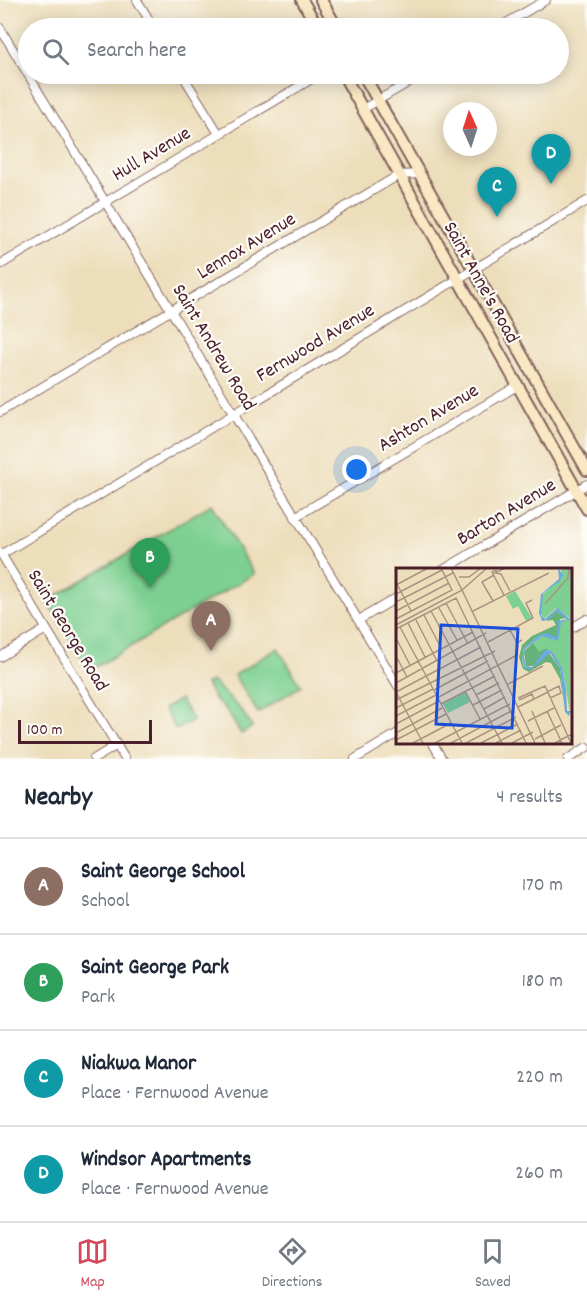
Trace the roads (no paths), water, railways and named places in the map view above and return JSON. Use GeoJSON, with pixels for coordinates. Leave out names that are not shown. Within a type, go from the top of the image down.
{"type":"FeatureCollection","features":[{"type":"Feature","properties":{"kind":"main road"},"geometry":{"type":"LineString","coordinates":[[302,0],[312,18]]}},
{"type":"Feature","properties":{"kind":"main road"},"geometry":{"type":"LineString","coordinates":[[321,0],[331,18]]}},
{"type":"Feature","properties":{"kind":"main road","name":"Saint Anne's Road"},"geometry":{"type":"LineString","coordinates":[[349,84],[587,509]]}},
{"type":"Feature","properties":{"kind":"main road","name":"Saint Anne's Road"},"geometry":{"type":"LineString","coordinates":[[369,84],[587,470]]}},
{"type":"Feature","properties":{"kind":"street"},"geometry":{"type":"LineString","coordinates":[[137,0],[148,18]]}},
{"type":"Feature","properties":{"kind":"street"},"geometry":{"type":"LineString","coordinates":[[515,18],[546,0]]}},
{"type":"Feature","properties":{"kind":"street","name":"Saint Andrew Road"},"geometry":{"type":"LineString","coordinates":[[0,28],[18,58]]}},
{"type":"Feature","properties":{"kind":"street","name":"Saint Andrew Road"},"geometry":{"type":"LineString","coordinates":[[34,84],[396,683]]}},
{"type":"Feature","properties":{"kind":"street"},"geometry":{"type":"LineString","coordinates":[[188,84],[219,134]]}},
{"type":"Feature","properties":{"kind":"street","name":"Hull Avenue"},"geometry":{"type":"LineString","coordinates":[[0,265],[303,84]]}},
{"type":"Feature","properties":{"kind":"street"},"geometry":{"type":"LineString","coordinates":[[363,109],[406,84]]}},
{"type":"Feature","properties":{"kind":"street","name":"Lennox Avenue"},"geometry":{"type":"LineString","coordinates":[[0,412],[399,175],[420,174]]}},
{"type":"Feature","properties":{"kind":"street","name":"Fernwood Avenue"},"geometry":{"type":"LineString","coordinates":[[1,553],[587,201]]}},
{"type":"Feature","properties":{"kind":"street","name":"Ashton Avenue"},"geometry":{"type":"LineString","coordinates":[[295,517],[517,387]]}},
{"type":"Feature","properties":{"kind":"street","name":"Barton Avenue"},"geometry":{"type":"LineString","coordinates":[[446,568],[587,484]]}},
{"type":"Feature","properties":{"kind":"street","name":"Saint George Road"},"geometry":{"type":"LineString","coordinates":[[1,553],[125,759]]}},
{"type":"Feature","properties":{"kind":"street"},"geometry":{"type":"LineString","coordinates":[[359,620],[396,598]]}},
{"type":"Feature","properties":{"kind":"street"},"geometry":{"type":"LineString","coordinates":[[572,628],[587,619]]}},
{"type":"Feature","properties":{"kind":"street"},"geometry":{"type":"LineString","coordinates":[[0,657],[46,629]]}},
{"type":"Feature","properties":{"kind":"street"},"geometry":{"type":"LineString","coordinates":[[355,759],[396,734]]}},
{"type":"Feature","properties":{"kind":"street"},"geometry":{"type":"LineString","coordinates":[[433,744],[442,759]]}},
{"type":"Feature","properties":{"kind":"street"},"geometry":{"type":"LineString","coordinates":[[94,759],[117,745]]}},
{"type":"Feature","properties":{"kind":"street"},"geometry":{"type":"LineString","coordinates":[[568,759],[587,747]]}},
{"type":"Feature","properties":{"kind":"place","name":"Windsor Apartments"},"geometry":{"type":"Point","coordinates":[551,184]}},
{"type":"Feature","properties":{"kind":"place","name":"Niakwa Manor"},"geometry":{"type":"Point","coordinates":[497,217]}},
{"type":"Feature","properties":{"kind":"place","name":"Saint George Park"},"geometry":{"type":"Point","coordinates":[150,588]}},
{"type":"Feature","properties":{"kind":"place","name":"Saint George School"},"geometry":{"type":"Point","coordinates":[211,651]}}]}
